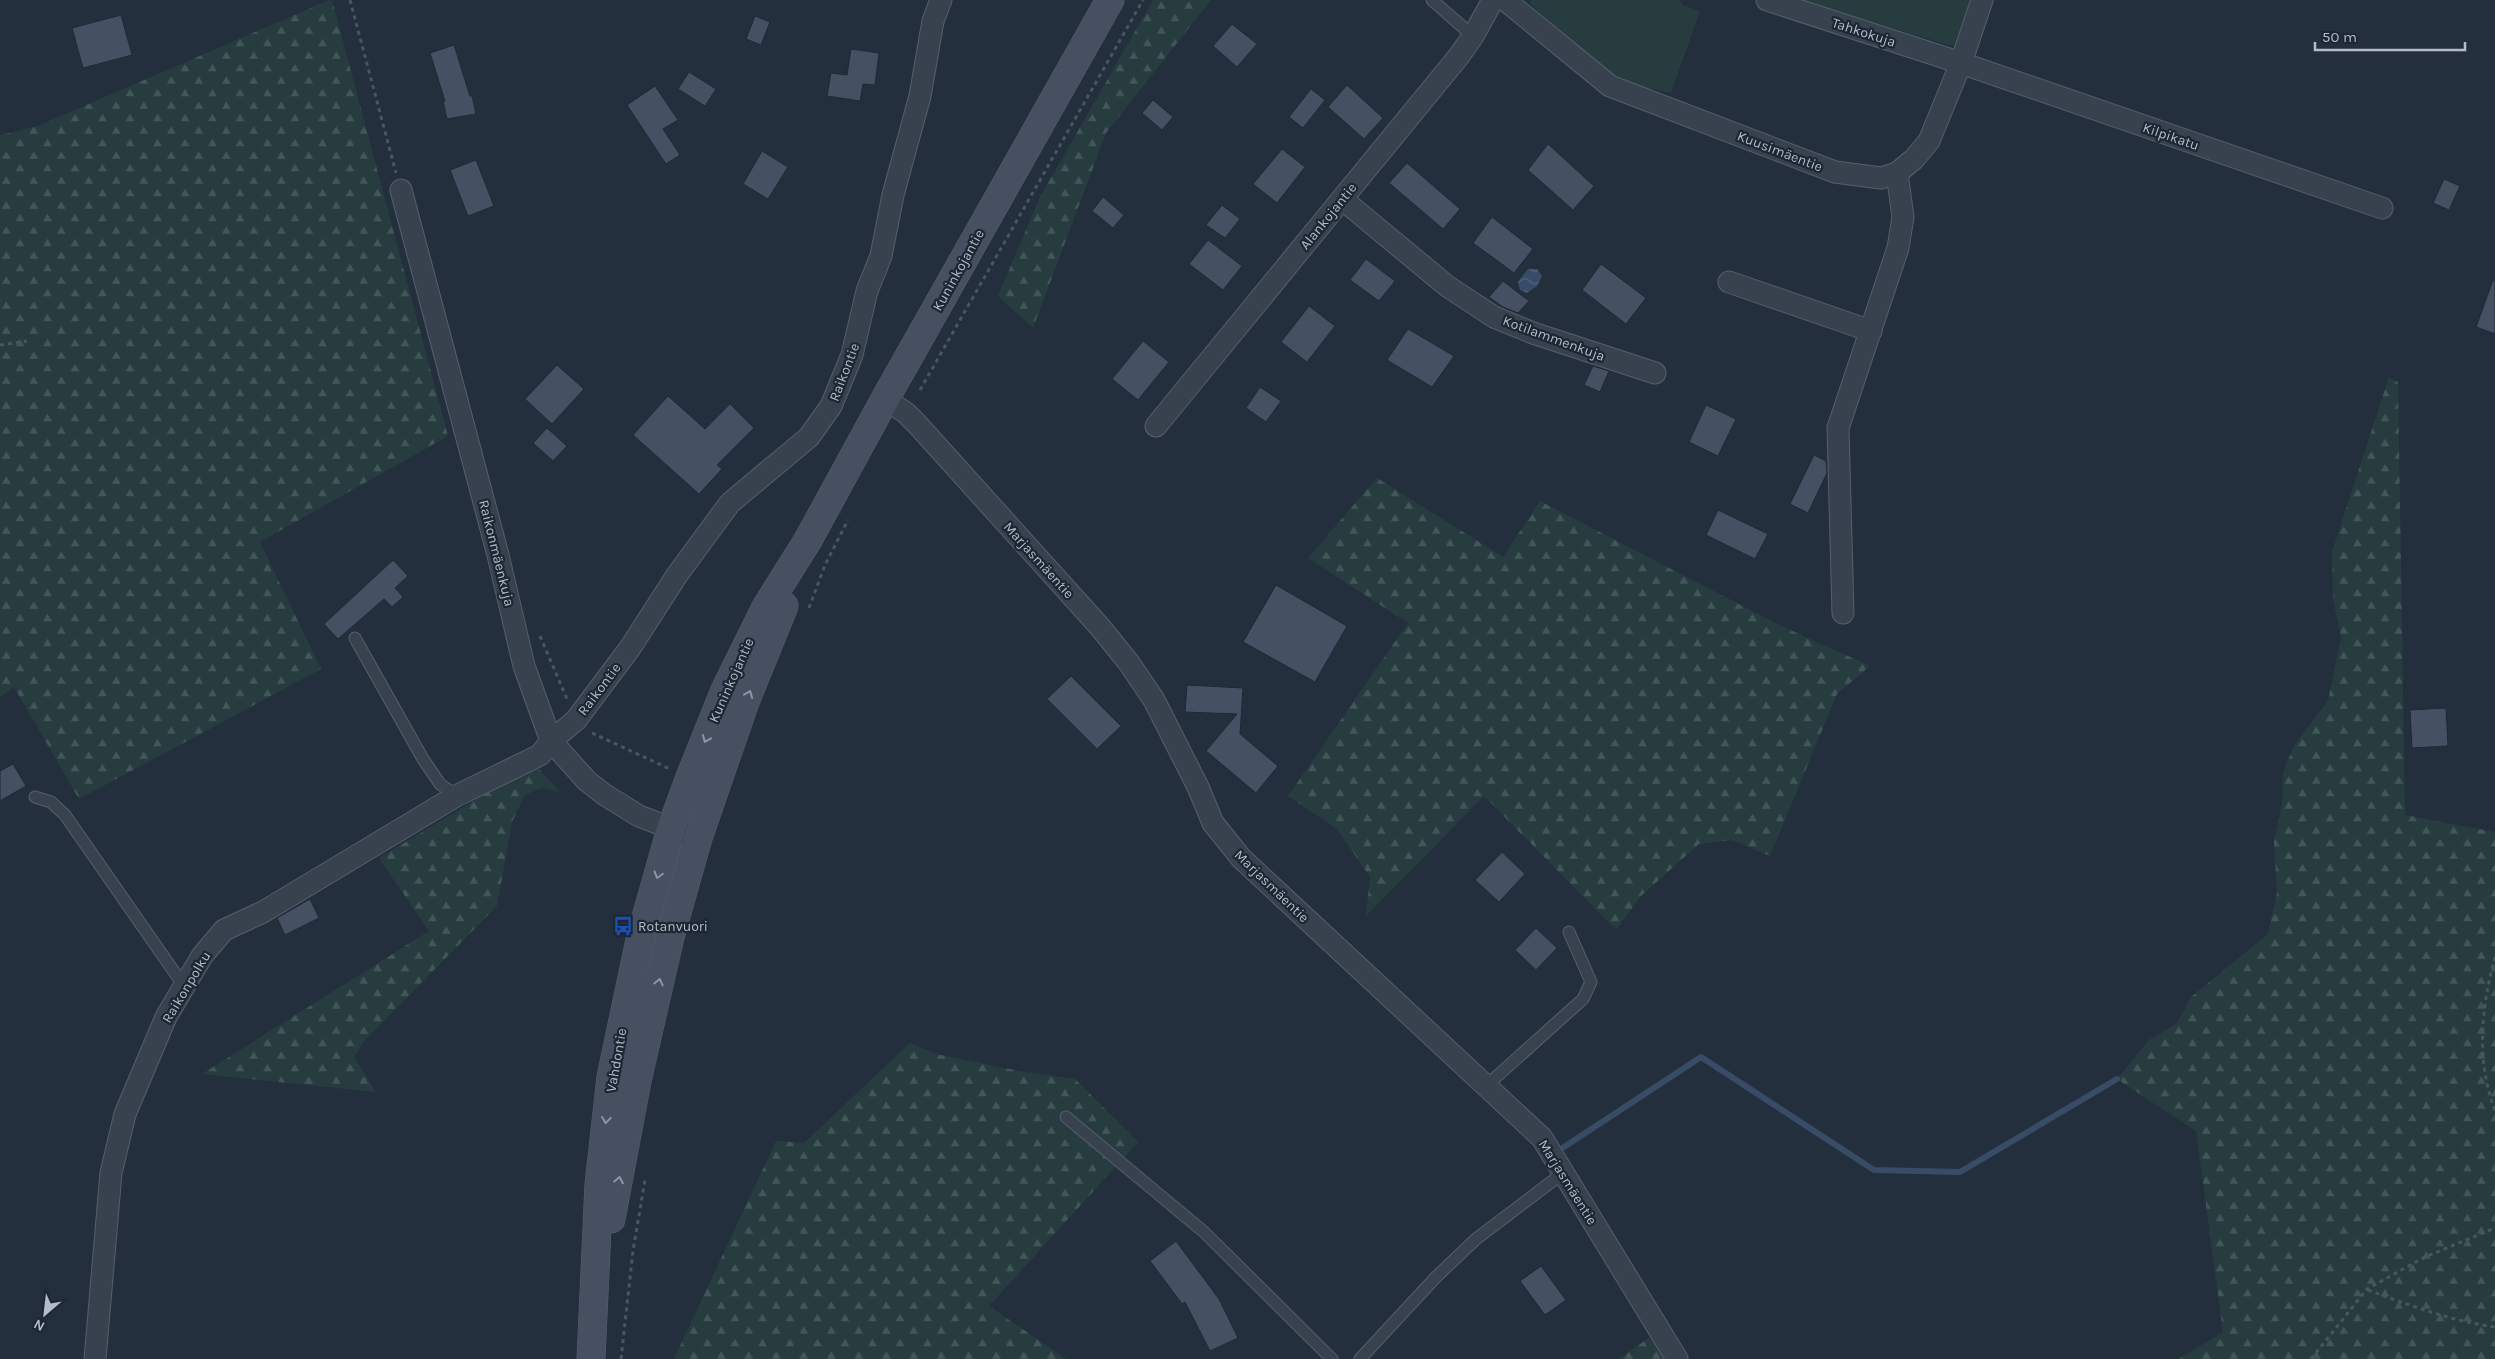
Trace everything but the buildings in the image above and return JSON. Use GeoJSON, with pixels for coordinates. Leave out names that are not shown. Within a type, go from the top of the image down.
{"type":"FeatureCollection","features":[{"type":"Feature","properties":{"kind":"main road","name":"Kuninkojantie"},"geometry":{"type":"LineString","coordinates":[[671,829],[725,690],[766,607],[895,406],[1110,0]]}},
{"type":"Feature","properties":{"kind":"main road","name":"Kuninkojantie"},"geometry":{"type":"LineString","coordinates":[[698,838],[745,702],[781,614],[808,540]]}},
{"type":"Feature","properties":{"kind":"main road","name":"Vahdontie"},"geometry":{"type":"LineString","coordinates":[[591,1359],[599,1184],[611,1077],[641,935],[671,829]]}},
{"type":"Feature","properties":{"kind":"main road","name":"Vahdontie"},"geometry":{"type":"LineString","coordinates":[[595,1297],[639,1073],[670,937],[698,838]]}},
{"type":"Feature","properties":{"kind":"street","name":"Raikontie"},"geometry":{"type":"LineString","coordinates":[[551,740],[576,720],[630,648],[677,575],[730,503],[809,436],[831,406],[852,355],[867,291],[881,256],[894,196],[920,96],[933,21],[941,0]]}},
{"type":"Feature","properties":{"kind":"street","name":"Alankojantie"},"geometry":{"type":"LineString","coordinates":[[1156,426],[1473,36],[1493,0]]}},
{"type":"Feature","properties":{"kind":"street","name":"Kuusimäentie"},"geometry":{"type":"LineString","coordinates":[[1505,0],[1610,86],[1835,172],[1881,178],[1897,173]]}},
{"type":"Feature","properties":{"kind":"street","name":"Tahkokuja"},"geometry":{"type":"LineString","coordinates":[[1767,0],[1961,64]]}},
{"type":"Feature","properties":{"kind":"street"},"geometry":{"type":"LineString","coordinates":[[1843,613],[1838,428],[1898,248],[1903,217],[1897,173],[1914,159],[1929,142],[1961,64],[1982,0]]}},
{"type":"Feature","properties":{"kind":"street","name":"Kilpikatu"},"geometry":{"type":"LineString","coordinates":[[1961,64],[2382,208]]}},
{"type":"Feature","properties":{"kind":"street","name":"Raikonmäenkuja"},"geometry":{"type":"LineString","coordinates":[[401,190],[498,555],[524,666],[551,740],[587,780],[605,795],[639,816],[698,838]]}},
{"type":"Feature","properties":{"kind":"street","name":"Kotilammenkuja"},"geometry":{"type":"LineString","coordinates":[[1342,199],[1447,286],[1494,316],[1533,333],[1655,373]]}},
{"type":"Feature","properties":{"kind":"street"},"geometry":{"type":"LineString","coordinates":[[1729,282],[1871,331]]}},
{"type":"Feature","properties":{"kind":"street","name":"Marjasmäentie"},"geometry":{"type":"LineString","coordinates":[[895,406],[1100,628],[1129,663],[1154,700],[1198,787],[1213,823],[1241,858],[1542,1138],[1677,1359]]}},
{"type":"Feature","properties":{"kind":"street","name":"Raikonpolku"},"geometry":{"type":"LineString","coordinates":[[95,1359],[111,1173],[125,1114],[166,1017],[202,956],[224,930],[263,912],[456,796],[540,755],[551,740]]}},
{"type":"Feature","properties":{"kind":"lane"},"geometry":{"type":"LineString","coordinates":[[1432,0],[1473,36]]}},
{"type":"Feature","properties":{"kind":"lane"},"geometry":{"type":"LineString","coordinates":[[355,638],[423,759],[440,784],[456,796]]}},
{"type":"Feature","properties":{"kind":"lane"},"geometry":{"type":"LineString","coordinates":[[35,797],[51,802],[66,815],[184,986]]}},
{"type":"Feature","properties":{"kind":"lane"},"geometry":{"type":"LineString","coordinates":[[1486,1086],[1583,999],[1591,982],[1569,932]]}},
{"type":"Feature","properties":{"kind":"lane"},"geometry":{"type":"LineString","coordinates":[[1066,1117],[1204,1232],[1332,1359]]}},
{"type":"Feature","properties":{"kind":"lane"},"geometry":{"type":"LineString","coordinates":[[1360,1359],[1436,1277],[1476,1239],[1563,1173]]}},
{"type":"Feature","properties":{"kind":"path"},"geometry":{"type":"LineString","coordinates":[[350,0],[401,190]]}},
{"type":"Feature","properties":{"kind":"path"},"geometry":{"type":"LineString","coordinates":[[895,406],[1142,0]]}},
{"type":"Feature","properties":{"kind":"path"},"geometry":{"type":"LineString","coordinates":[[0,345],[27,341]]}},
{"type":"Feature","properties":{"kind":"path"},"geometry":{"type":"LineString","coordinates":[[807,611],[825,565],[852,513]]}},
{"type":"Feature","properties":{"kind":"path"},"geometry":{"type":"LineString","coordinates":[[539,635],[580,726],[606,741],[672,770]]}},
{"type":"Feature","properties":{"kind":"path"},"geometry":{"type":"LineString","coordinates":[[2495,957],[2485,1002],[2481,1054],[2495,1111]]}},
{"type":"Feature","properties":{"kind":"path"},"geometry":{"type":"LineString","coordinates":[[622,1359],[633,1251],[645,1175]]}},
{"type":"Feature","properties":{"kind":"path"},"geometry":{"type":"LineString","coordinates":[[2311,1359],[2367,1290],[2425,1257],[2495,1228]]}},
{"type":"Feature","properties":{"kind":"path"},"geometry":{"type":"LineString","coordinates":[[2367,1290],[2412,1306],[2476,1324],[2495,1327]]}},
{"type":"Feature","properties":{"kind":"green space"},"geometry":{"type":"Polygon","coordinates":[[[332,0],[448,436],[260,542],[321,669],[79,799],[14,687],[0,697],[0,135],[38,126],[332,0]]]}},
{"type":"Feature","properties":{"kind":"green space"},"geometry":{"type":"Polygon","coordinates":[[[1153,0],[1211,0],[1106,133],[1033,328],[998,296],[1040,197],[1153,0]]]}},
{"type":"Feature","properties":{"kind":"green space"},"geometry":{"type":"Polygon","coordinates":[[[1532,0],[1679,0],[1683,5],[1700,11],[1671,93],[1614,81],[1529,3],[1532,0]]]}},
{"type":"Feature","properties":{"kind":"green space"},"geometry":{"type":"Polygon","coordinates":[[[1798,0],[1972,0],[1955,47],[1798,0]]]}},
{"type":"Feature","properties":{"kind":"green space"},"geometry":{"type":"Polygon","coordinates":[[[2389,377],[2398,382],[2405,815],[2495,832],[2495,1359],[2179,1359],[2223,1332],[2196,1131],[2117,1079],[2149,1040],[2177,1023],[2191,997],[2268,934],[2277,893],[2274,841],[2282,805],[2283,772],[2295,744],[2328,701],[2341,637],[2333,599],[2332,552],[2389,377]]]}},
{"type":"Feature","properties":{"kind":"green space"},"geometry":{"type":"Polygon","coordinates":[[[1377,478],[1503,557],[1540,501],[1777,624],[1870,666],[1837,694],[1770,856],[1732,840],[1699,844],[1641,896],[1616,930],[1484,796],[1366,916],[1370,877],[1337,829],[1288,796],[1408,623],[1308,558],[1377,478]]]}},
{"type":"Feature","properties":{"kind":"green space"},"geometry":{"type":"Polygon","coordinates":[[[539,769],[560,792],[541,788],[525,795],[512,822],[497,906],[365,1040],[354,1057],[376,1092],[202,1074],[429,931],[379,858],[522,772],[539,769]]]}},
{"type":"Feature","properties":{"kind":"green space"},"geometry":{"type":"Polygon","coordinates":[[[910,1043],[936,1054],[1019,1071],[1075,1079],[1138,1142],[989,1306],[1066,1359],[674,1359],[776,1141],[804,1143],[910,1043]]]}},
{"type":"Feature","properties":{"kind":"green space"},"geometry":{"type":"Polygon","coordinates":[[[1650,1337],[1664,1359],[1619,1359],[1650,1337]]]}},
{"type":"Feature","properties":{"kind":"water"},"geometry":{"type":"Polygon","coordinates":[[[1528,269],[1537,269],[1542,276],[1537,286],[1527,293],[1520,290],[1518,282],[1528,269]]]}},
{"type":"Feature","properties":{"kind":"waterway"},"geometry":{"type":"LineString","coordinates":[[1564,1147],[1701,1057],[1874,1170],[1960,1172],[2117,1079]]}},
{"type":"Feature","properties":{"kind":"place","name":"Rotanvuori"},"geometry":{"type":"Point","coordinates":[623,926]}}]}
